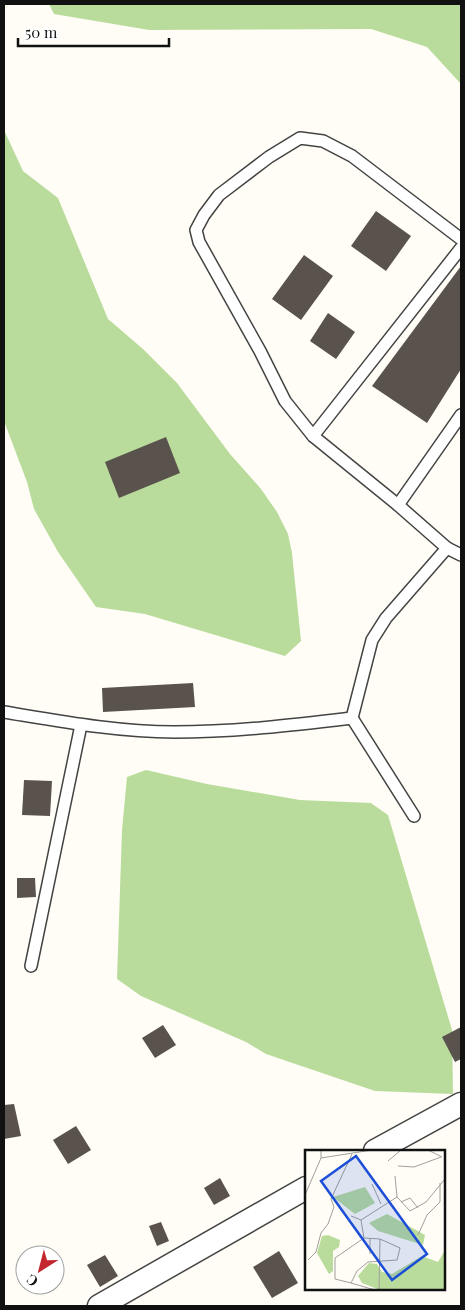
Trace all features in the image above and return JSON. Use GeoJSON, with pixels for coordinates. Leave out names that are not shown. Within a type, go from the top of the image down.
{"type":"FeatureCollection","features":[{"type":"Feature","properties":{"kind":"street"},"geometry":{"type":"LineString","coordinates":[[377,1150],[461,1104]]}},
{"type":"Feature","properties":{"kind":"street"},"geometry":{"type":"LineString","coordinates":[[99,1306],[305,1189]]}},
{"type":"Feature","properties":{"kind":"lane"},"geometry":{"type":"LineString","coordinates":[[461,239],[352,156],[323,141],[300,138],[269,157],[219,195],[204,215],[196,230],[198,242],[260,351],[285,401],[313,436],[398,505],[447,548],[461,555]]}},
{"type":"Feature","properties":{"kind":"lane"},"geometry":{"type":"LineString","coordinates":[[313,436],[461,248]]}},
{"type":"Feature","properties":{"kind":"lane"},"geometry":{"type":"LineString","coordinates":[[398,505],[461,414]]}},
{"type":"Feature","properties":{"kind":"lane"},"geometry":{"type":"LineString","coordinates":[[414,816],[352,718],[372,640],[386,618],[447,548]]}},
{"type":"Feature","properties":{"kind":"lane"},"geometry":{"type":"LineString","coordinates":[[4,712],[81,725],[173,732],[267,728],[352,718]]}},
{"type":"Feature","properties":{"kind":"lane"},"geometry":{"type":"LineString","coordinates":[[31,966],[81,725]]}},
{"type":"Feature","properties":{"kind":"green space"},"geometry":{"type":"Polygon","coordinates":[[[49,4],[461,4],[461,84],[427,47],[371,29],[149,30],[54,14],[49,4]]]}},
{"type":"Feature","properties":{"kind":"green space"},"geometry":{"type":"Polygon","coordinates":[[[4,130],[23,171],[58,198],[108,319],[143,349],[177,383],[230,454],[261,489],[277,512],[288,534],[292,553],[301,641],[285,656],[145,614],[96,607],[58,552],[34,509],[27,482],[4,421],[4,130]]]}},
{"type":"Feature","properties":{"kind":"green space"},"geometry":{"type":"Polygon","coordinates":[[[146,770],[207,784],[300,800],[371,803],[388,815],[452,1030],[453,1094],[375,1091],[266,1054],[246,1042],[141,996],[117,979],[122,830],[127,777],[146,770]]]}},
{"type":"Feature","properties":{"kind":"building"},"geometry":{"type":"Polygon","coordinates":[[[376,211],[411,236],[386,271],[351,246],[376,211]]]}},
{"type":"Feature","properties":{"kind":"building"},"geometry":{"type":"Polygon","coordinates":[[[304,255],[333,276],[301,320],[272,299],[304,255]]]}},
{"type":"Feature","properties":{"kind":"building"},"geometry":{"type":"Polygon","coordinates":[[[461,266],[461,369],[427,423],[372,386],[461,266]]]}},
{"type":"Feature","properties":{"kind":"building"},"geometry":{"type":"Polygon","coordinates":[[[328,313],[355,332],[336,359],[310,341],[328,313]]]}},
{"type":"Feature","properties":{"kind":"building"},"geometry":{"type":"Polygon","coordinates":[[[166,437],[180,473],[119,498],[105,462],[166,437]]]}},
{"type":"Feature","properties":{"kind":"building"},"geometry":{"type":"Polygon","coordinates":[[[193,683],[195,707],[103,712],[102,688],[193,683]]]}},
{"type":"Feature","properties":{"kind":"building"},"geometry":{"type":"Polygon","coordinates":[[[24,780],[52,781],[50,816],[22,815],[24,780]]]}},
{"type":"Feature","properties":{"kind":"building"},"geometry":{"type":"Polygon","coordinates":[[[17,878],[35,878],[36,897],[17,898],[17,878]]]}},
{"type":"Feature","properties":{"kind":"building"},"geometry":{"type":"Polygon","coordinates":[[[163,1025],[176,1045],[155,1058],[142,1038],[163,1025]]]}},
{"type":"Feature","properties":{"kind":"building"},"geometry":{"type":"Polygon","coordinates":[[[461,1027],[461,1059],[455,1062],[442,1037],[461,1027]]]}},
{"type":"Feature","properties":{"kind":"building"},"geometry":{"type":"Polygon","coordinates":[[[14,1104],[21,1136],[4,1139],[4,1105],[14,1104]]]}},
{"type":"Feature","properties":{"kind":"building"},"geometry":{"type":"Polygon","coordinates":[[[76,1126],[91,1150],[68,1164],[53,1140],[76,1126]]]}},
{"type":"Feature","properties":{"kind":"building"},"geometry":{"type":"Polygon","coordinates":[[[220,1178],[230,1196],[214,1205],[204,1188],[220,1178]]]}},
{"type":"Feature","properties":{"kind":"building"},"geometry":{"type":"Polygon","coordinates":[[[161,1222],[169,1241],[157,1246],[149,1226],[161,1222]]]}},
{"type":"Feature","properties":{"kind":"building"},"geometry":{"type":"Polygon","coordinates":[[[279,1251],[298,1283],[272,1298],[253,1267],[279,1251]]]}},
{"type":"Feature","properties":{"kind":"building"},"geometry":{"type":"Polygon","coordinates":[[[105,1255],[118,1276],[100,1287],[87,1265],[105,1255]]]}}]}
